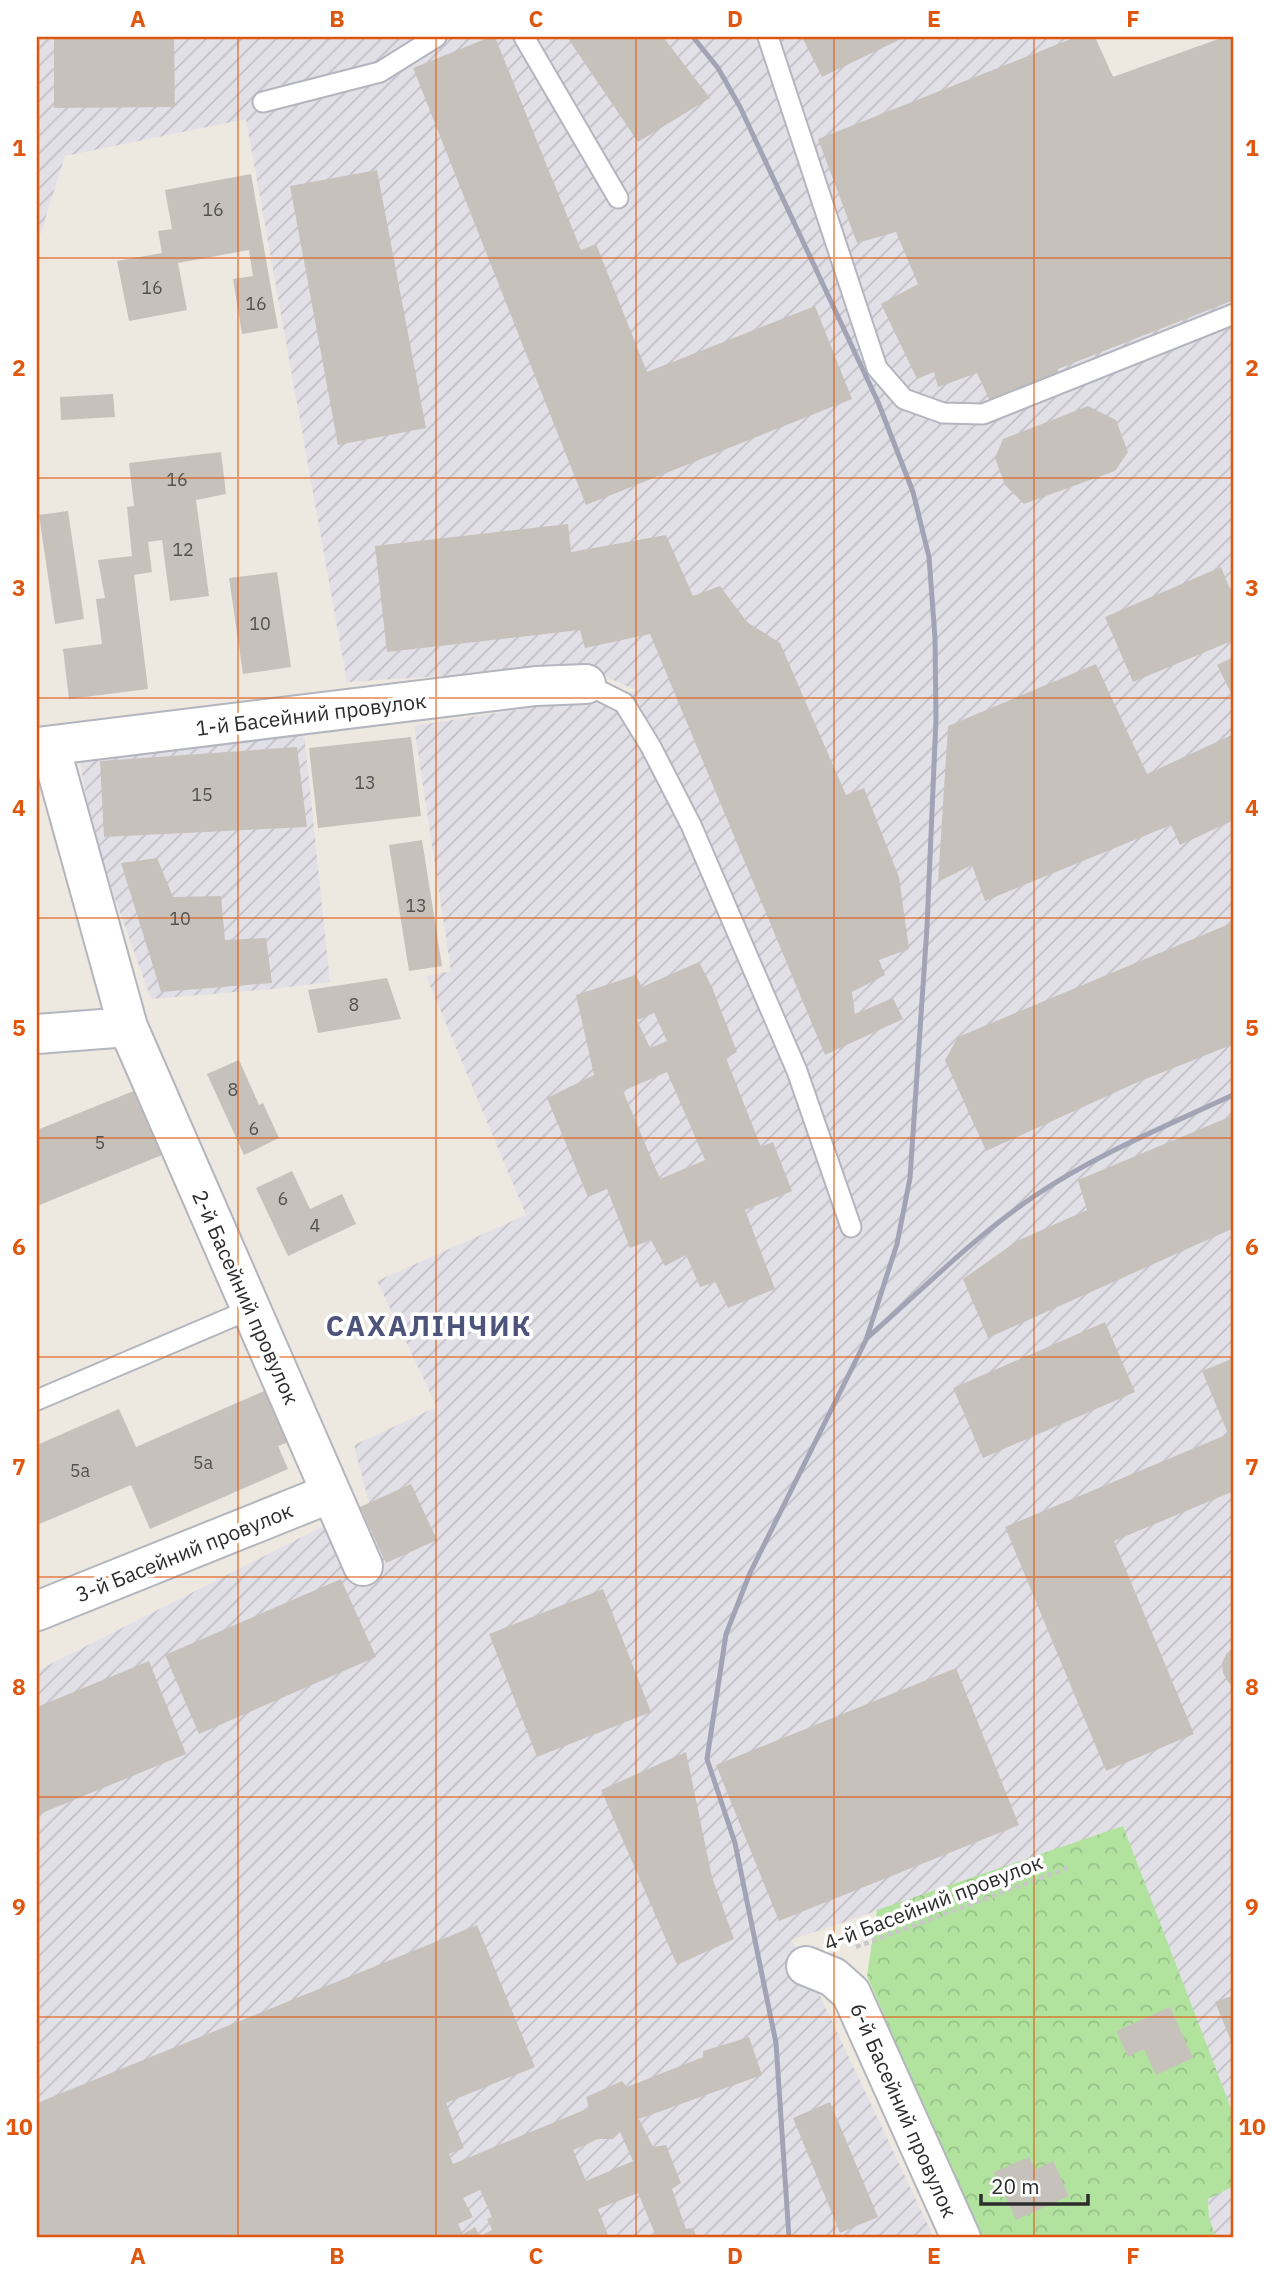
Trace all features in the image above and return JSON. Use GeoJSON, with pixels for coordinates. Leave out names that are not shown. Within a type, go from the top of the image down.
{"type":"FeatureCollection","features":[{"type":"Feature","properties":{"kind":"street","name":"1-й Басейний провулок"},"geometry":{"type":"LineString","coordinates":[[43,747],[536,686],[586,684]]}},
{"type":"Feature","properties":{"kind":"street","name":"2-й Басейний провулок"},"geometry":{"type":"LineString","coordinates":[[43,747],[128,1027],[363,1566]]}},
{"type":"Feature","properties":{"kind":"street"},"geometry":{"type":"LineString","coordinates":[[37,1034],[128,1027]]}},
{"type":"Feature","properties":{"kind":"street","name":"3-й Басейний провулок"},"geometry":{"type":"LineString","coordinates":[[37,1611],[331,1493]]}},
{"type":"Feature","properties":{"kind":"street","name":"6-й Басейний провулок"},"geometry":{"type":"LineString","coordinates":[[806,1966],[833,1977],[851,1993],[961,2238]]}},
{"type":"Feature","properties":{"kind":"lane"},"geometry":{"type":"LineString","coordinates":[[263,102],[380,72],[436,37]]}},
{"type":"Feature","properties":{"kind":"lane"},"geometry":{"type":"LineString","coordinates":[[524,37],[618,198]]}},
{"type":"Feature","properties":{"kind":"lane"},"geometry":{"type":"LineString","coordinates":[[768,37],[877,368],[904,399],[943,413],[982,414],[1234,314]]}},
{"type":"Feature","properties":{"kind":"lane"},"geometry":{"type":"LineString","coordinates":[[586,684],[624,703],[651,747],[691,825],[797,1071],[851,1227]]}},
{"type":"Feature","properties":{"kind":"lane"},"geometry":{"type":"LineString","coordinates":[[37,1400],[251,1309]]}},
{"type":"Feature","properties":{"kind":"path","name":"4-й Басейний провулок"},"geometry":{"type":"LineString","coordinates":[[806,1966],[1070,1867]]}},
{"type":"Feature","properties":{"kind":"shaded area"},"geometry":{"type":"Polygon","coordinates":[[[37,37],[1095,37],[1113,77],[1224,37],[1234,37],[1234,2238],[1187,2238],[1180,2224],[1211,2209],[1172,2125],[1123,1827],[791,1940],[806,1966],[934,2238],[37,2238],[37,1671],[369,1503],[354,1445],[437,1407],[377,1281],[526,1215],[426,976],[451,971],[414,726],[638,691],[585,667],[347,682],[246,119],[65,156],[37,245],[37,37]]]}},
{"type":"Feature","properties":{"kind":"shaded area"},"geometry":{"type":"Polygon","coordinates":[[[304,733],[330,982],[151,999],[93,837],[79,756],[304,733]]]}},
{"type":"Feature","properties":{"kind":"green space"},"geometry":{"type":"Polygon","coordinates":[[[1123,1826],[1234,2116],[1234,2186],[1208,2199],[1209,2218],[1216,2238],[980,2238],[867,1976],[877,1910],[1123,1826]]]}},
{"type":"Feature","properties":{"kind":"building"},"geometry":{"type":"Polygon","coordinates":[[[54,37],[174,37],[175,107],[54,108],[54,37]]]}},
{"type":"Feature","properties":{"kind":"building"},"geometry":{"type":"Polygon","coordinates":[[[495,37],[581,250],[596,244],[647,372],[815,306],[852,399],[586,505],[413,68],[495,37]]]}},
{"type":"Feature","properties":{"kind":"building"},"geometry":{"type":"Polygon","coordinates":[[[567,37],[663,37],[710,98],[638,142],[567,37]]]}},
{"type":"Feature","properties":{"kind":"building"},"geometry":{"type":"Polygon","coordinates":[[[802,37],[905,37],[822,77],[802,37]]]}},
{"type":"Feature","properties":{"kind":"building"},"geometry":{"type":"Polygon","coordinates":[[[1076,37],[1095,37],[1113,77],[1224,37],[1234,37],[1234,300],[1058,369],[1059,374],[990,401],[977,373],[938,387],[934,372],[917,379],[881,304],[918,284],[896,232],[857,243],[818,139],[1076,37]]]}},
{"type":"Feature","properties":{"kind":"building"},"geometry":{"type":"Polygon","coordinates":[[[377,170],[426,428],[338,445],[290,186],[377,170]]]}},
{"type":"Feature","properties":{"kind":"building"},"geometry":{"type":"Polygon","coordinates":[[[251,174],[278,328],[242,334],[233,279],[253,276],[249,250],[178,263],[187,310],[129,321],[117,261],[162,253],[158,231],[172,229],[165,190],[251,174]]]}},
{"type":"Feature","properties":{"kind":"building"},"geometry":{"type":"Polygon","coordinates":[[[113,394],[115,417],[61,420],[60,397],[113,394]]]}},
{"type":"Feature","properties":{"kind":"building"},"geometry":{"type":"Polygon","coordinates":[[[1088,406],[1116,420],[1128,452],[1115,471],[1024,504],[1005,485],[995,458],[1003,439],[1088,406]]]}},
{"type":"Feature","properties":{"kind":"building"},"geometry":{"type":"Polygon","coordinates":[[[221,452],[226,494],[196,500],[209,596],[170,601],[162,540],[148,542],[152,572],[134,575],[148,689],[69,699],[63,649],[102,644],[96,599],[105,598],[98,560],[132,556],[127,507],[134,506],[129,463],[221,452]]]}},
{"type":"Feature","properties":{"kind":"building"},"geometry":{"type":"Polygon","coordinates":[[[68,511],[84,619],[55,624],[39,515],[68,511]]]}},
{"type":"Feature","properties":{"kind":"building"},"geometry":{"type":"Polygon","coordinates":[[[568,524],[571,552],[666,535],[693,596],[720,586],[747,622],[780,643],[846,795],[864,788],[899,877],[909,949],[879,960],[885,975],[852,992],[855,1014],[893,998],[903,1019],[825,1055],[650,634],[585,648],[580,630],[387,652],[375,546],[568,524]]]}},
{"type":"Feature","properties":{"kind":"building"},"geometry":{"type":"Polygon","coordinates":[[[1221,567],[1234,599],[1234,640],[1133,682],[1105,617],[1221,567]]]}},
{"type":"Feature","properties":{"kind":"building"},"geometry":{"type":"Polygon","coordinates":[[[277,572],[291,667],[243,674],[229,578],[277,572]]]}},
{"type":"Feature","properties":{"kind":"building"},"geometry":{"type":"Polygon","coordinates":[[[1234,657],[1234,699],[1217,665],[1234,657]]]}},
{"type":"Feature","properties":{"kind":"building"},"geometry":{"type":"Polygon","coordinates":[[[1096,664],[1147,774],[1234,734],[1234,820],[1180,845],[1171,825],[985,901],[972,865],[938,882],[948,726],[1096,664]]]}},
{"type":"Feature","properties":{"kind":"building"},"geometry":{"type":"Polygon","coordinates":[[[411,737],[421,816],[318,828],[309,748],[411,737]]]}},
{"type":"Feature","properties":{"kind":"building"},"geometry":{"type":"Polygon","coordinates":[[[297,747],[307,827],[104,837],[100,761],[297,747]]]}},
{"type":"Feature","properties":{"kind":"building"},"geometry":{"type":"Polygon","coordinates":[[[422,840],[442,966],[409,971],[389,845],[422,840]]]}},
{"type":"Feature","properties":{"kind":"building"},"geometry":{"type":"Polygon","coordinates":[[[157,858],[173,897],[221,896],[225,940],[266,938],[272,983],[161,992],[121,863],[157,858]]]}},
{"type":"Feature","properties":{"kind":"building"},"geometry":{"type":"Polygon","coordinates":[[[1234,922],[1234,1044],[1138,1082],[986,1151],[945,1060],[958,1037],[1234,922]]]}},
{"type":"Feature","properties":{"kind":"building"},"geometry":{"type":"Polygon","coordinates":[[[699,962],[712,987],[737,1052],[726,1058],[761,1147],[773,1142],[792,1191],[745,1210],[775,1289],[728,1308],[715,1282],[700,1287],[686,1255],[665,1266],[651,1240],[630,1248],[607,1189],[588,1197],[547,1098],[594,1075],[576,995],[636,975],[642,987],[699,962]],[[654,1013],[637,1020],[650,1048],[667,1041],[654,1013]],[[667,1072],[623,1091],[660,1179],[705,1160],[667,1072]]]}},
{"type":"Feature","properties":{"kind":"building"},"geometry":{"type":"Polygon","coordinates":[[[387,978],[401,1019],[318,1033],[308,990],[387,978]]]}},
{"type":"Feature","properties":{"kind":"building"},"geometry":{"type":"Polygon","coordinates":[[[239,1060],[259,1105],[263,1103],[279,1138],[244,1155],[207,1074],[239,1060]]]}},
{"type":"Feature","properties":{"kind":"building"},"geometry":{"type":"Polygon","coordinates":[[[141,1088],[167,1153],[37,1206],[37,1130],[141,1088]]]}},
{"type":"Feature","properties":{"kind":"building"},"geometry":{"type":"Polygon","coordinates":[[[1234,1115],[1234,1228],[988,1338],[963,1279],[1017,1241],[1087,1210],[1078,1180],[1234,1115]]]}},
{"type":"Feature","properties":{"kind":"building"},"geometry":{"type":"Polygon","coordinates":[[[292,1171],[310,1209],[342,1194],[356,1224],[288,1256],[256,1188],[292,1171]]]}},
{"type":"Feature","properties":{"kind":"building"},"geometry":{"type":"Polygon","coordinates":[[[1105,1322],[1135,1392],[983,1458],[953,1388],[1105,1322]]]}},
{"type":"Feature","properties":{"kind":"building"},"geometry":{"type":"Polygon","coordinates":[[[1234,1358],[1234,1491],[1114,1541],[1194,1734],[1106,1771],[1005,1527],[1228,1434],[1202,1371],[1234,1358]]]}},
{"type":"Feature","properties":{"kind":"building"},"geometry":{"type":"Polygon","coordinates":[[[271,1388],[294,1440],[278,1446],[288,1469],[150,1529],[131,1485],[37,1525],[37,1445],[119,1409],[136,1447],[271,1388]]]}},
{"type":"Feature","properties":{"kind":"building"},"geometry":{"type":"Polygon","coordinates":[[[411,1484],[437,1540],[386,1563],[360,1507],[411,1484]]]}},
{"type":"Feature","properties":{"kind":"building"},"geometry":{"type":"Polygon","coordinates":[[[341,1579],[376,1657],[199,1734],[165,1655],[341,1579]]]}},
{"type":"Feature","properties":{"kind":"building"},"geometry":{"type":"Polygon","coordinates":[[[603,1589],[651,1712],[537,1757],[489,1634],[603,1589]]]}},
{"type":"Feature","properties":{"kind":"building"},"geometry":{"type":"Polygon","coordinates":[[[1234,1647],[1234,1687],[1223,1673],[1222,1663],[1226,1654],[1234,1647]]]}},
{"type":"Feature","properties":{"kind":"building"},"geometry":{"type":"Polygon","coordinates":[[[149,1661],[186,1754],[37,1815],[37,1707],[149,1661]]]}},
{"type":"Feature","properties":{"kind":"building"},"geometry":{"type":"Polygon","coordinates":[[[956,1668],[1019,1825],[779,1921],[716,1765],[956,1668]]]}},
{"type":"Feature","properties":{"kind":"building"},"geometry":{"type":"Polygon","coordinates":[[[686,1752],[712,1877],[734,1939],[677,1965],[601,1790],[686,1752]]]}},
{"type":"Feature","properties":{"kind":"building"},"geometry":{"type":"Polygon","coordinates":[[[477,1925],[535,2067],[446,2103],[464,2148],[449,2154],[453,2164],[589,2108],[586,2097],[622,2081],[627,2087],[703,2057],[703,2051],[749,2037],[762,2075],[639,2119],[653,2147],[666,2145],[681,2183],[672,2189],[686,2229],[693,2228],[697,2238],[652,2238],[656,2236],[638,2193],[598,2209],[609,2238],[37,2238],[37,2103],[477,1925]],[[620,2132],[613,2139],[598,2139],[573,2150],[586,2181],[633,2161],[620,2132]],[[480,2190],[463,2198],[473,2217],[458,2224],[463,2234],[475,2227],[480,2236],[492,2230],[487,2219],[492,2217],[480,2190]]]}},
{"type":"Feature","properties":{"kind":"building"},"geometry":{"type":"Polygon","coordinates":[[[1234,1995],[1234,2048],[1215,2002],[1234,1995]]]}},
{"type":"Feature","properties":{"kind":"building"},"geometry":{"type":"Polygon","coordinates":[[[1170,2007],[1193,2058],[1156,2075],[1144,2049],[1128,2057],[1116,2031],[1170,2007]]]}},
{"type":"Feature","properties":{"kind":"building"},"geometry":{"type":"Polygon","coordinates":[[[830,2102],[878,2217],[840,2233],[793,2118],[830,2102]]]}},
{"type":"Feature","properties":{"kind":"building"},"geometry":{"type":"Polygon","coordinates":[[[1029,2157],[1035,2170],[1053,2161],[1069,2196],[1016,2220],[994,2172],[1029,2157]]]}},
{"type":"Feature","properties":{"kind":"railway"},"geometry":{"type":"LineString","coordinates":[[693,37],[718,68],[740,107],[878,402],[913,492],[929,557],[935,638],[936,719],[927,927],[910,1178],[897,1244],[866,1340],[750,1573],[726,1634],[707,1759],[735,1843],[776,2043],[789,2238]]}},
{"type":"Feature","properties":{"kind":"railway"},"geometry":{"type":"LineString","coordinates":[[866,1339],[968,1247],[1033,1197],[1106,1154],[1233,1095]]}},
{"type":"Feature","properties":{"kind":"district","name":"САХАЛІНЧИК"},"geometry":{"type":"Point","coordinates":[429,1325]}}]}
